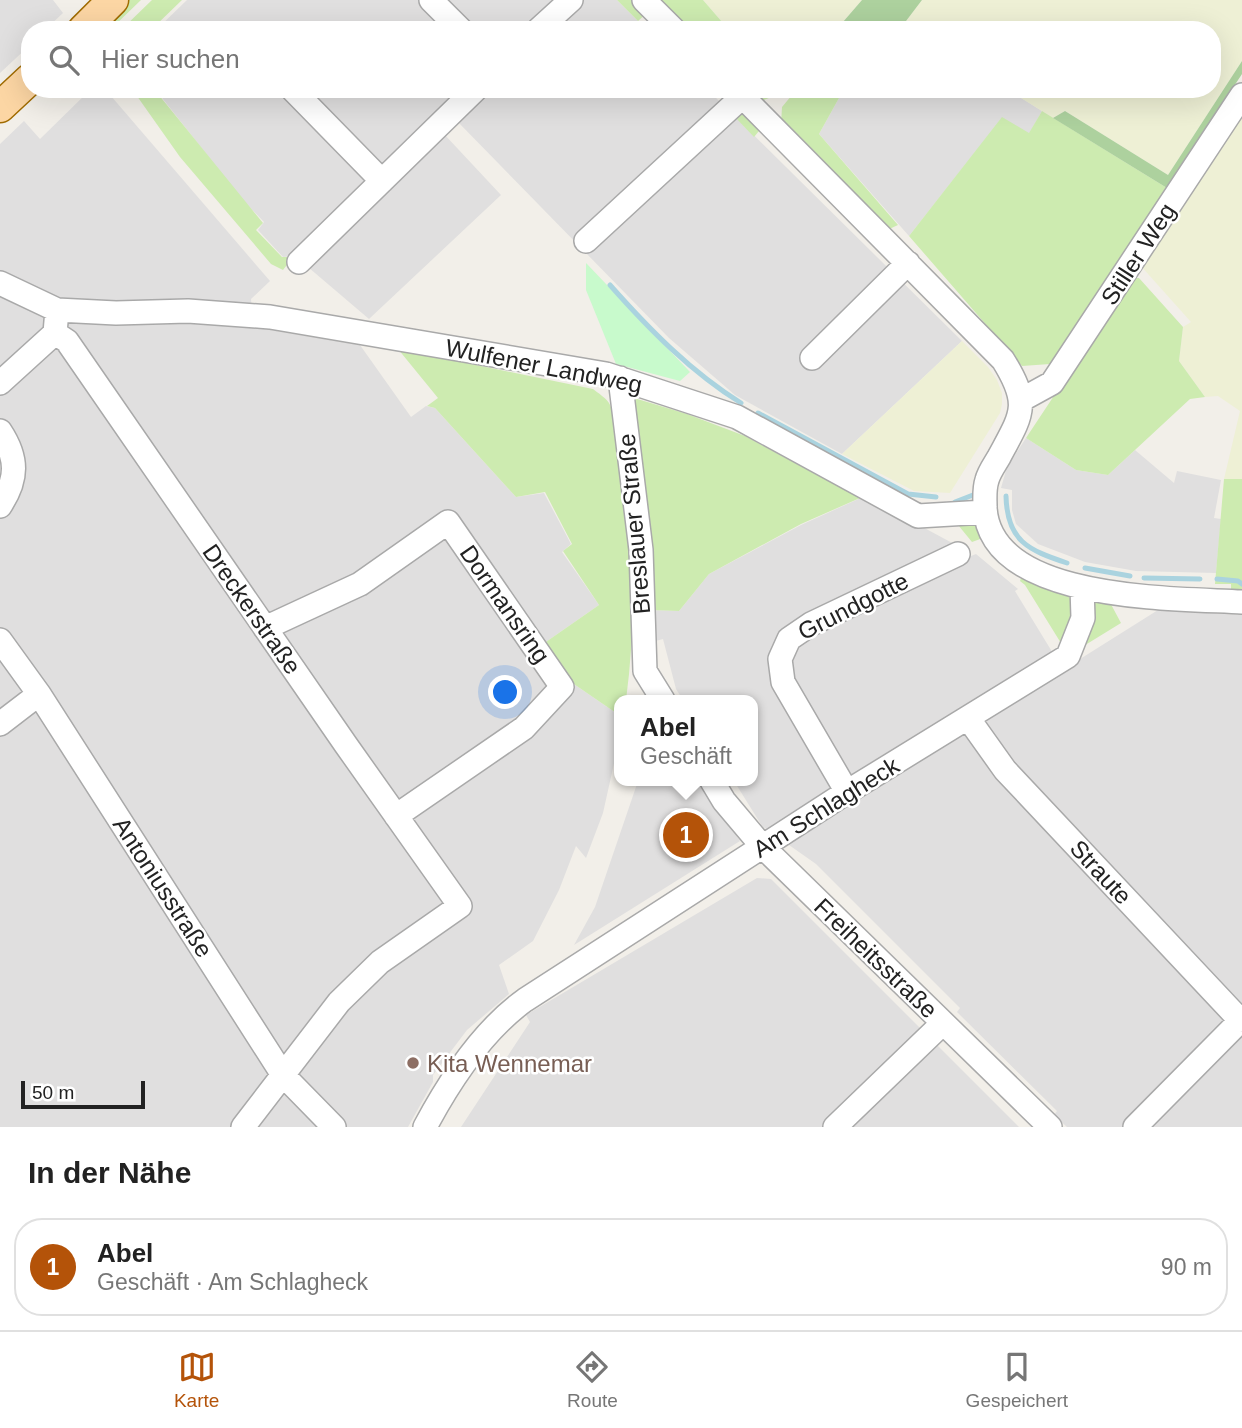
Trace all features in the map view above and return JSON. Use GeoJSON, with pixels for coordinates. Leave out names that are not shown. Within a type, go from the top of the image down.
{"type":"FeatureCollection","features":[{"type":"Feature","properties":{"kind":"main road"},"geometry":{"type":"LineString","coordinates":[[92,21],[114,0]]}},
{"type":"Feature","properties":{"kind":"main road"},"geometry":{"type":"LineString","coordinates":[[0,107],[21,87]]}},
{"type":"Feature","properties":{"kind":"street"},"geometry":{"type":"LineString","coordinates":[[431,0],[452,21]]}},
{"type":"Feature","properties":{"kind":"street"},"geometry":{"type":"LineString","coordinates":[[548,21],[570,0]]}},
{"type":"Feature","properties":{"kind":"street"},"geometry":{"type":"LineString","coordinates":[[644,0],[665,21]]}},
{"type":"Feature","properties":{"kind":"street","name":"Stiller Weg"},"geometry":{"type":"LineString","coordinates":[[1021,400],[1052,383],[1242,95]]}},
{"type":"Feature","properties":{"kind":"street"},"geometry":{"type":"LineString","coordinates":[[301,98],[383,181]]}},
{"type":"Feature","properties":{"kind":"street"},"geometry":{"type":"LineString","coordinates":[[299,262],[467,98]]}},
{"type":"Feature","properties":{"kind":"street"},"geometry":{"type":"LineString","coordinates":[[586,241],[734,98]]}},
{"type":"Feature","properties":{"kind":"street"},"geometry":{"type":"LineString","coordinates":[[744,98],[1003,360],[1015,380],[1021,400],[1020,418],[987,479],[985,496],[985,512],[993,538],[1006,552],[1021,565],[1057,581],[1082,587],[1158,597],[1242,602]]}},
{"type":"Feature","properties":{"kind":"street"},"geometry":{"type":"LineString","coordinates":[[813,358],[908,263]]}},
{"type":"Feature","properties":{"kind":"street","name":"Wulfener Landweg"},"geometry":{"type":"LineString","coordinates":[[0,283],[57,310],[116,313],[188,311],[270,317],[620,378],[737,417],[918,516],[985,512]]}},
{"type":"Feature","properties":{"kind":"street"},"geometry":{"type":"LineString","coordinates":[[0,383],[55,333],[57,310]]}},
{"type":"Feature","properties":{"kind":"street","name":"Dreckerstraße"},"geometry":{"type":"LineString","coordinates":[[55,333],[67,341],[460,906],[380,962],[339,1002],[283,1075]]}},
{"type":"Feature","properties":{"kind":"street","name":"Breslauer Straße"},"geometry":{"type":"LineString","coordinates":[[620,378],[641,550],[645,671],[660,695]]}},
{"type":"Feature","properties":{"kind":"street"},"geometry":{"type":"LineString","coordinates":[[0,431],[10,446],[14,471],[10,491],[0,506]]}},
{"type":"Feature","properties":{"kind":"street","name":"Dormansring"},"geometry":{"type":"LineString","coordinates":[[265,628],[360,584],[448,522],[562,687],[524,728],[396,816]]}},
{"type":"Feature","properties":{"kind":"street","name":"Grundgotte"},"geometry":{"type":"LineString","coordinates":[[847,792],[783,682],[780,659],[789,639],[811,624],[958,554]]}},
{"type":"Feature","properties":{"kind":"street","name":"Am Schlagheck"},"geometry":{"type":"LineString","coordinates":[[425,1127],[466,1061],[486,1036],[525,1000],[847,792],[1069,656],[1083,618],[1082,587]]}},
{"type":"Feature","properties":{"kind":"street","name":"Antoniusstraße"},"geometry":{"type":"LineString","coordinates":[[0,640],[39,694],[283,1075],[334,1127]]}},
{"type":"Feature","properties":{"kind":"street"},"geometry":{"type":"LineString","coordinates":[[0,724],[39,694]]}},
{"type":"Feature","properties":{"kind":"street","name":"Straute"},"geometry":{"type":"LineString","coordinates":[[968,718],[1005,770],[1241,1019]]}},
{"type":"Feature","properties":{"kind":"street","name":"Freiheitsstraße"},"geometry":{"type":"LineString","coordinates":[[715,786],[724,801],[762,846],[1050,1127]]}},
{"type":"Feature","properties":{"kind":"street"},"geometry":{"type":"LineString","coordinates":[[1135,1127],[1241,1019]]}},
{"type":"Feature","properties":{"kind":"street"},"geometry":{"type":"LineString","coordinates":[[835,1127],[943,1023]]}},
{"type":"Feature","properties":{"kind":"street"},"geometry":{"type":"LineString","coordinates":[[243,1127],[283,1075]]}},
{"type":"Feature","properties":{"kind":"shaded area"},"geometry":{"type":"Polygon","coordinates":[[[0,0],[53,0],[63,13],[55,21],[21,21],[21,53],[0,73],[0,0]]]}},
{"type":"Feature","properties":{"kind":"shaded area"},"geometry":{"type":"Polygon","coordinates":[[[187,0],[617,0],[638,21],[165,21],[187,0]]]}},
{"type":"Feature","properties":{"kind":"shaded area"},"geometry":{"type":"Polygon","coordinates":[[[82,98],[113,98],[270,281],[251,299],[253,327],[360,345],[411,417],[426,406],[435,408],[516,497],[544,493],[571,544],[562,552],[599,605],[543,644],[568,680],[614,712],[614,764],[603,813],[586,858],[576,846],[559,890],[533,941],[499,965],[509,994],[467,1030],[433,1075],[433,1082],[408,1127],[0,1127],[0,144],[24,121],[40,139],[82,98]]]}},
{"type":"Feature","properties":{"kind":"shaded area"},"geometry":{"type":"Polygon","coordinates":[[[162,98],[716,98],[962,341],[842,454],[735,395],[669,338],[457,121],[444,134],[501,195],[369,319],[295,256],[283,257],[258,230],[264,222],[241,198],[162,98]]]}},
{"type":"Feature","properties":{"kind":"shaded area"},"geometry":{"type":"Polygon","coordinates":[[[839,98],[1021,98],[1042,111],[1029,134],[1002,118],[909,236],[819,134],[839,98]]]}},
{"type":"Feature","properties":{"kind":"shaded area"},"geometry":{"type":"Polygon","coordinates":[[[1026,438],[1076,470],[1108,475],[1135,450],[1174,483],[1177,471],[1221,480],[1214,518],[1221,519],[1216,573],[1136,571],[1085,562],[1038,544],[1016,524],[1012,510],[1012,490],[1001,488],[1007,467],[1026,438]]]}},
{"type":"Feature","properties":{"kind":"shaded area"},"geometry":{"type":"Polygon","coordinates":[[[865,496],[956,545],[971,556],[976,554],[1018,589],[1015,591],[1061,671],[1158,610],[1242,615],[1242,1127],[1067,1127],[1054,1115],[1057,1111],[957,1012],[960,1008],[816,864],[762,826],[737,786],[758,786],[758,695],[680,695],[663,639],[652,642],[650,610],[679,611],[709,574],[801,525],[865,496]]]}},
{"type":"Feature","properties":{"kind":"shaded area"},"geometry":{"type":"Polygon","coordinates":[[[636,786],[704,786],[740,841],[574,945],[595,907],[636,786]]]}},
{"type":"Feature","properties":{"kind":"shaded area"},"geometry":{"type":"Polygon","coordinates":[[[757,878],[771,879],[1019,1127],[461,1127],[530,1022],[526,1015],[757,878]]]}},
{"type":"Feature","properties":{"kind":"green space"},"geometry":{"type":"Polygon","coordinates":[[[127,0],[141,0],[119,21],[107,21],[127,0]]]}},
{"type":"Feature","properties":{"kind":"green space"},"geometry":{"type":"Polygon","coordinates":[[[152,0],[182,0],[160,21],[130,21],[152,0]]]}},
{"type":"Feature","properties":{"kind":"green space"},"geometry":{"type":"Polygon","coordinates":[[[617,0],[636,0],[648,12],[638,21],[617,0]]]}},
{"type":"Feature","properties":{"kind":"green space"},"geometry":{"type":"Polygon","coordinates":[[[652,0],[703,0],[721,21],[673,21],[652,0]]]}},
{"type":"Feature","properties":{"kind":"green space"},"geometry":{"type":"Polygon","coordinates":[[[703,0],[862,0],[844,21],[721,21],[703,0]]]}},
{"type":"Feature","properties":{"kind":"green space"},"geometry":{"type":"Polygon","coordinates":[[[862,0],[922,0],[906,21],[844,21],[862,0]]]}},
{"type":"Feature","properties":{"kind":"green space"},"geometry":{"type":"Polygon","coordinates":[[[922,0],[1242,0],[1242,61],[1221,93],[1221,21],[906,21],[922,0]]]}},
{"type":"Feature","properties":{"kind":"green space"},"geometry":{"type":"Polygon","coordinates":[[[1242,61],[1242,74],[1167,188],[1053,118],[1065,111],[1168,175],[1218,98],[1221,98],[1221,93],[1242,61]]]}},
{"type":"Feature","properties":{"kind":"green space"},"geometry":{"type":"Polygon","coordinates":[[[138,98],[161,98],[263,223],[256,230],[282,257],[293,257],[283,270],[271,264],[180,157],[138,98]]]}},
{"type":"Feature","properties":{"kind":"green space"},"geometry":{"type":"Polygon","coordinates":[[[790,98],[839,98],[819,134],[898,225],[885,231],[781,124],[782,107],[790,98]]]}},
{"type":"Feature","properties":{"kind":"green space"},"geometry":{"type":"Polygon","coordinates":[[[1021,98],[1218,98],[1168,175],[1065,111],[1053,118],[1021,98]]]}},
{"type":"Feature","properties":{"kind":"green space"},"geometry":{"type":"Polygon","coordinates":[[[743,111],[764,125],[754,137],[734,116],[743,111]]]}},
{"type":"Feature","properties":{"kind":"green space"},"geometry":{"type":"Polygon","coordinates":[[[1042,111],[1167,188],[1050,364],[1022,366],[909,236],[1002,117],[1029,133],[1042,111]]]}},
{"type":"Feature","properties":{"kind":"green space"},"geometry":{"type":"Polygon","coordinates":[[[1242,112],[1242,479],[1224,479],[1240,411],[1218,396],[1205,397],[1179,361],[1183,327],[1191,322],[1140,265],[1242,112]]]}},
{"type":"Feature","properties":{"kind":"green space"},"geometry":{"type":"Polygon","coordinates":[[[586,263],[690,372],[680,381],[616,364],[586,290],[586,263]]]}},
{"type":"Feature","properties":{"kind":"green space"},"geometry":{"type":"Polygon","coordinates":[[[1132,278],[1139,278],[1183,327],[1179,361],[1205,397],[1190,399],[1108,475],[1076,470],[1026,438],[1132,278]]]}},
{"type":"Feature","properties":{"kind":"green space"},"geometry":{"type":"Polygon","coordinates":[[[962,341],[997,380],[1002,393],[1002,404],[1000,413],[950,493],[914,491],[842,454],[962,341]]]}},
{"type":"Feature","properties":{"kind":"green space"},"geometry":{"type":"Polygon","coordinates":[[[398,349],[593,389],[609,403],[617,429],[625,485],[633,608],[626,695],[614,695],[614,712],[568,680],[543,644],[599,605],[563,551],[572,544],[545,492],[516,497],[435,408],[427,406],[438,398],[398,349]]]}},
{"type":"Feature","properties":{"kind":"green space"},"geometry":{"type":"Polygon","coordinates":[[[634,398],[745,436],[860,498],[801,524],[709,574],[679,611],[650,610],[634,398]]]}},
{"type":"Feature","properties":{"kind":"green space"},"geometry":{"type":"Polygon","coordinates":[[[1224,479],[1242,479],[1242,590],[1231,590],[1231,584],[1215,584],[1224,479]]]}},
{"type":"Feature","properties":{"kind":"green space"},"geometry":{"type":"Polygon","coordinates":[[[954,520],[975,521],[981,526],[983,538],[972,542],[954,520]]]}},
{"type":"Feature","properties":{"kind":"green space"},"geometry":{"type":"Polygon","coordinates":[[[1023,572],[1055,585],[1068,595],[1072,618],[1064,648],[1020,581],[1023,572]]]}},
{"type":"Feature","properties":{"kind":"green space"},"geometry":{"type":"Polygon","coordinates":[[[1106,595],[1121,623],[1082,647],[1086,600],[1106,595]]]}},
{"type":"Feature","properties":{"kind":"waterway"},"geometry":{"type":"LineString","coordinates":[[610,285],[671,349],[705,378],[741,403]]}},
{"type":"Feature","properties":{"kind":"waterway"},"geometry":{"type":"LineString","coordinates":[[758,413],[908,494],[936,497]]}},
{"type":"Feature","properties":{"kind":"waterway"},"geometry":{"type":"LineString","coordinates":[[955,502],[973,495]]}},
{"type":"Feature","properties":{"kind":"waterway"},"geometry":{"type":"LineString","coordinates":[[1006,496],[1010,524],[1022,542],[1067,563]]}},
{"type":"Feature","properties":{"kind":"waterway"},"geometry":{"type":"LineString","coordinates":[[1085,568],[1130,576]]}},
{"type":"Feature","properties":{"kind":"waterway"},"geometry":{"type":"LineString","coordinates":[[1144,578],[1200,579]]}},
{"type":"Feature","properties":{"kind":"waterway"},"geometry":{"type":"LineString","coordinates":[[1217,579],[1238,581],[1242,584]]}},
{"type":"Feature","properties":{"kind":"place","name":"Abel"},"geometry":{"type":"Point","coordinates":[686,835]}},
{"type":"Feature","properties":{"kind":"place","name":"Kita Wennemar"},"geometry":{"type":"Point","coordinates":[413,1063]}}]}
